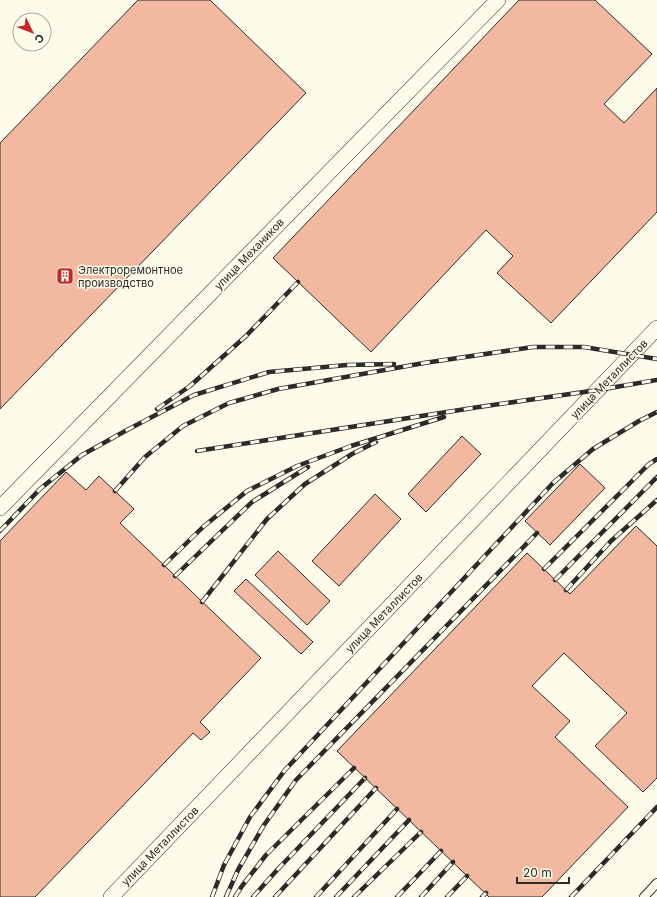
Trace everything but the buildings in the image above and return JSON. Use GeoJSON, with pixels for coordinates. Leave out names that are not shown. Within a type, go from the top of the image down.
{"type":"FeatureCollection","features":[{"type":"Feature","properties":{"kind":"street","name":"улица Механиков"},"geometry":{"type":"LineString","coordinates":[[0,508],[498,0]]}},
{"type":"Feature","properties":{"kind":"street","name":"улица Металлистов"},"geometry":{"type":"LineString","coordinates":[[112,897],[657,328]]}},
{"type":"Feature","properties":{"kind":"lane"},"geometry":{"type":"LineString","coordinates":[[644,897],[657,883]]}},
{"type":"Feature","properties":{"kind":"railway"},"geometry":{"type":"LineString","coordinates":[[157,409],[190,386],[246,336],[298,282]]}},
{"type":"Feature","properties":{"kind":"railway"},"geometry":{"type":"LineString","coordinates":[[115,491],[145,457],[183,426],[229,403],[278,389],[424,363],[533,347],[584,347],[657,359]]}},
{"type":"Feature","properties":{"kind":"railway"},"geometry":{"type":"LineString","coordinates":[[0,531],[40,489],[82,455],[194,395],[269,372],[347,365],[394,364]]}},
{"type":"Feature","properties":{"kind":"railway"},"geometry":{"type":"LineString","coordinates":[[197,451],[657,380]]}},
{"type":"Feature","properties":{"kind":"railway"},"geometry":{"type":"LineString","coordinates":[[212,897],[224,865],[250,817],[285,770],[553,483],[593,449],[639,421],[657,412]]}},
{"type":"Feature","properties":{"kind":"railway"},"geometry":{"type":"LineString","coordinates":[[164,565],[203,527],[247,491],[297,466],[351,446],[444,417]]}},
{"type":"Feature","properties":{"kind":"railway"},"geometry":{"type":"LineString","coordinates":[[202,602],[267,519],[305,484],[352,454],[376,442]]}},
{"type":"Feature","properties":{"kind":"railway"},"geometry":{"type":"LineString","coordinates":[[544,569],[649,464],[657,459]]}},
{"type":"Feature","properties":{"kind":"railway"},"geometry":{"type":"LineString","coordinates":[[175,576],[252,502],[308,467]]}},
{"type":"Feature","properties":{"kind":"railway"},"geometry":{"type":"LineString","coordinates":[[555,580],[657,477]]}},
{"type":"Feature","properties":{"kind":"railway"},"geometry":{"type":"LineString","coordinates":[[566,590],[611,541],[657,500]]}},
{"type":"Feature","properties":{"kind":"railway"},"geometry":{"type":"LineString","coordinates":[[226,897],[238,870],[264,825],[296,780],[537,533]]}},
{"type":"Feature","properties":{"kind":"railway"},"geometry":{"type":"LineString","coordinates":[[235,897],[266,855],[354,768]]}},
{"type":"Feature","properties":{"kind":"railway"},"geometry":{"type":"LineString","coordinates":[[253,897],[365,778]]}},
{"type":"Feature","properties":{"kind":"railway"},"geometry":{"type":"LineString","coordinates":[[275,897],[376,788]]}},
{"type":"Feature","properties":{"kind":"railway"},"geometry":{"type":"LineString","coordinates":[[571,897],[657,807]]}},
{"type":"Feature","properties":{"kind":"railway"},"geometry":{"type":"LineString","coordinates":[[316,897],[397,809]]}},
{"type":"Feature","properties":{"kind":"railway"},"geometry":{"type":"LineString","coordinates":[[336,897],[409,820]]}},
{"type":"Feature","properties":{"kind":"railway"},"geometry":{"type":"LineString","coordinates":[[354,897],[421,832]]}},
{"type":"Feature","properties":{"kind":"railway"},"geometry":{"type":"LineString","coordinates":[[397,897],[441,851]]}},
{"type":"Feature","properties":{"kind":"railway"},"geometry":{"type":"LineString","coordinates":[[421,897],[453,862]]}},
{"type":"Feature","properties":{"kind":"railway"},"geometry":{"type":"LineString","coordinates":[[447,897],[467,876]]}},
{"type":"Feature","properties":{"kind":"railway"},"geometry":{"type":"LineString","coordinates":[[482,897],[486,893]]}},
{"type":"Feature","properties":{"kind":"place","name":"Электроремонтное производство"},"geometry":{"type":"Point","coordinates":[65,276]}}]}
